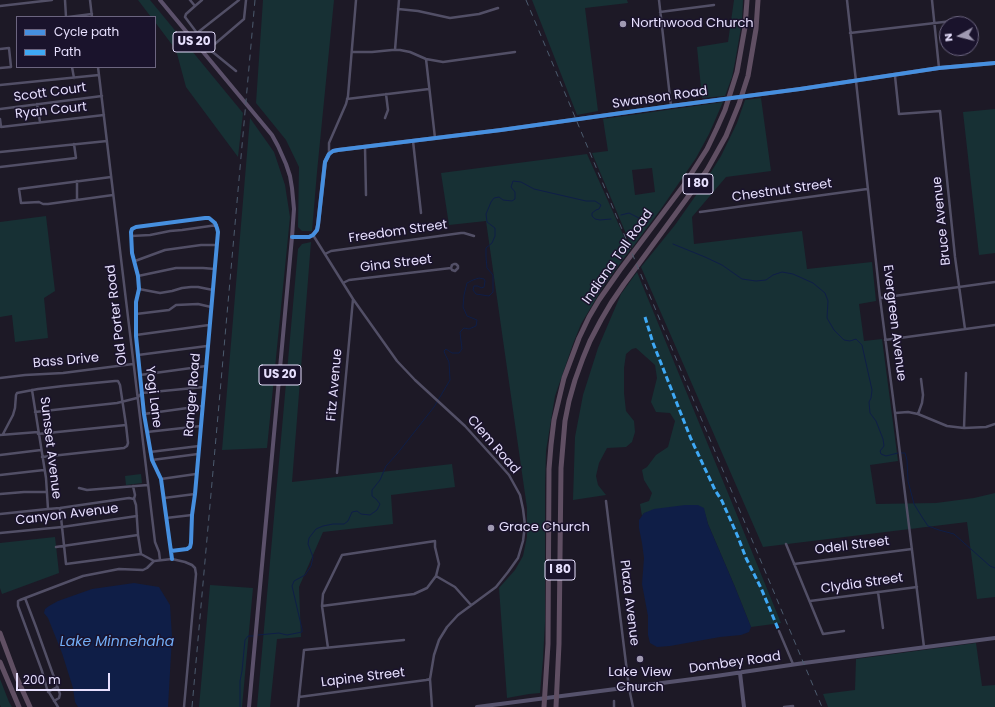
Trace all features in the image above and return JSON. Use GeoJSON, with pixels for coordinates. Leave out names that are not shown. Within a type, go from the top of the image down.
{"type":"FeatureCollection","features":[{"type":"Feature","properties":{"kind":"highway","name":"Indiana Toll Road"},"geometry":{"type":"LineString","coordinates":[[543,707],[547,678],[548,644],[549,469],[554,420],[564,378],[579,338],[614,278],[684,185],[707,149],[727,104],[737,72],[745,27],[747,0]]}},
{"type":"Feature","properties":{"kind":"highway","name":"Indiana Toll Road"},"geometry":{"type":"LineString","coordinates":[[556,706],[559,644],[561,468],[565,421],[573,387],[583,358],[601,320],[619,291],[707,170],[733,120],[748,76],[756,29],[758,0]]}},
{"type":"Feature","properties":{"kind":"highway"},"geometry":{"type":"LineString","coordinates":[[0,633],[16,676],[30,707]]}},
{"type":"Feature","properties":{"kind":"highway"},"geometry":{"type":"LineString","coordinates":[[0,662],[19,707]]}},
{"type":"Feature","properties":{"kind":"main road","name":"US 20"},"geometry":{"type":"LineString","coordinates":[[160,0],[264,126],[278,146],[290,176],[293,195],[294,208],[292,237],[250,707]]}},
{"type":"Feature","properties":{"kind":"street"},"geometry":{"type":"LineString","coordinates":[[0,6],[52,0]]}},
{"type":"Feature","properties":{"kind":"street"},"geometry":{"type":"LineString","coordinates":[[65,0],[67,16]]}},
{"type":"Feature","properties":{"kind":"street"},"geometry":{"type":"LineString","coordinates":[[80,16],[92,15],[90,0]]}},
{"type":"Feature","properties":{"kind":"street"},"geometry":{"type":"LineString","coordinates":[[190,0],[195,6]]}},
{"type":"Feature","properties":{"kind":"street"},"geometry":{"type":"LineString","coordinates":[[202,0],[190,10],[185,17],[209,48],[236,71]]}},
{"type":"Feature","properties":{"kind":"street"},"geometry":{"type":"LineString","coordinates":[[197,33],[239,0]]}},
{"type":"Feature","properties":{"kind":"street"},"geometry":{"type":"LineString","coordinates":[[209,48],[244,19],[246,0]]}},
{"type":"Feature","properties":{"kind":"street"},"geometry":{"type":"LineString","coordinates":[[292,237],[309,237],[317,230],[325,166],[329,154],[329,143],[347,99],[356,0]]}},
{"type":"Feature","properties":{"kind":"street"},"geometry":{"type":"LineString","coordinates":[[395,50],[399,0]]}},
{"type":"Feature","properties":{"kind":"street"},"geometry":{"type":"LineString","coordinates":[[659,0],[671,106]]}},
{"type":"Feature","properties":{"kind":"street","name":"Evergreen Avenue"},"geometry":{"type":"LineString","coordinates":[[847,0],[867,189],[924,647]]}},
{"type":"Feature","properties":{"kind":"street"},"geometry":{"type":"LineString","coordinates":[[932,0],[939,68]]}},
{"type":"Feature","properties":{"kind":"street"},"geometry":{"type":"LineString","coordinates":[[660,12],[714,6]]}},
{"type":"Feature","properties":{"kind":"street"},"geometry":{"type":"LineString","coordinates":[[398,9],[418,11],[450,18],[480,14],[498,8]]}},
{"type":"Feature","properties":{"kind":"street"},"geometry":{"type":"LineString","coordinates":[[850,33],[939,22]]}},
{"type":"Feature","properties":{"kind":"street"},"geometry":{"type":"LineString","coordinates":[[0,49],[9,48],[11,67],[0,68]]}},
{"type":"Feature","properties":{"kind":"street"},"geometry":{"type":"LineString","coordinates":[[352,52],[395,50],[410,52],[426,60],[436,61],[515,52]]}},
{"type":"Feature","properties":{"kind":"street"},"geometry":{"type":"LineString","coordinates":[[426,60],[434,138]]}},
{"type":"Feature","properties":{"kind":"street","name":"Swanson Road"},"geometry":{"type":"LineString","coordinates":[[329,154],[338,150],[508,130],[671,106],[895,76],[939,68],[995,62]]}},
{"type":"Feature","properties":{"kind":"street"},"geometry":{"type":"LineString","coordinates":[[72,68],[74,78]]}},
{"type":"Feature","properties":{"kind":"street","name":"Old Porter Road"},"geometry":{"type":"LineString","coordinates":[[98,68],[155,542],[160,560]]}},
{"type":"Feature","properties":{"kind":"street"},"geometry":{"type":"LineString","coordinates":[[0,85],[99,75]]}},
{"type":"Feature","properties":{"kind":"street","name":"Bruce Avenue"},"geometry":{"type":"LineString","coordinates":[[895,76],[899,114],[940,111],[965,329]]}},
{"type":"Feature","properties":{"kind":"street"},"geometry":{"type":"LineString","coordinates":[[347,99],[429,88]]}},
{"type":"Feature","properties":{"kind":"street"},"geometry":{"type":"LineString","coordinates":[[385,118],[388,110],[386,94]]}},
{"type":"Feature","properties":{"kind":"street","name":"Scott Court"},"geometry":{"type":"LineString","coordinates":[[0,109],[102,96]]}},
{"type":"Feature","properties":{"kind":"street"},"geometry":{"type":"LineString","coordinates":[[38,104],[40,122]]}},
{"type":"Feature","properties":{"kind":"street","name":"Ryan Court"},"geometry":{"type":"LineString","coordinates":[[0,119],[1,127],[104,115]]}},
{"type":"Feature","properties":{"kind":"street"},"geometry":{"type":"LineString","coordinates":[[0,152],[107,140]]}},
{"type":"Feature","properties":{"kind":"street"},"geometry":{"type":"LineString","coordinates":[[412,141],[421,213]]}},
{"type":"Feature","properties":{"kind":"street"},"geometry":{"type":"LineString","coordinates":[[0,167],[76,158],[74,144]]}},
{"type":"Feature","properties":{"kind":"street"},"geometry":{"type":"LineString","coordinates":[[365,147],[366,195]]}},
{"type":"Feature","properties":{"kind":"street"},"geometry":{"type":"LineString","coordinates":[[111,177],[19,189],[21,203],[39,202],[48,204],[114,195]]}},
{"type":"Feature","properties":{"kind":"street"},"geometry":{"type":"LineString","coordinates":[[77,181],[77,200]]}},
{"type":"Feature","properties":{"kind":"street","name":"Chestnut Street"},"geometry":{"type":"LineString","coordinates":[[700,212],[867,189]]}},
{"type":"Feature","properties":{"kind":"street"},"geometry":{"type":"LineString","coordinates":[[205,218],[214,221],[216,225],[150,235],[131,236],[132,229],[136,227],[205,218]]}},
{"type":"Feature","properties":{"kind":"street","name":"Ranger Road"},"geometry":{"type":"LineString","coordinates":[[171,551],[187,549],[190,547],[217,245],[218,232],[216,225]]}},
{"type":"Feature","properties":{"kind":"street","name":"Freedom Street"},"geometry":{"type":"LineString","coordinates":[[325,254],[331,251],[401,242],[420,238],[463,233],[474,236]]}},
{"type":"Feature","properties":{"kind":"street","name":"Clem Road"},"geometry":{"type":"LineString","coordinates":[[313,235],[353,299],[397,361],[433,398],[465,426],[509,475],[520,495],[525,525],[523,541],[518,558],[496,587],[458,616],[447,627],[439,640],[434,655],[430,679],[432,707]]}},
{"type":"Feature","properties":{"kind":"street","name":"Yogi Lane"},"geometry":{"type":"LineString","coordinates":[[131,236],[132,253],[135,261],[139,288],[136,302],[136,334],[144,414],[152,460],[161,479],[172,559]]}},
{"type":"Feature","properties":{"kind":"street"},"geometry":{"type":"LineString","coordinates":[[135,261],[165,250],[201,245],[217,245]]}},
{"type":"Feature","properties":{"kind":"street"},"geometry":{"type":"LineString","coordinates":[[138,276],[176,268],[215,269]]}},
{"type":"Feature","properties":{"kind":"street","name":"Gina Street"},"geometry":{"type":"LineString","coordinates":[[344,283],[349,280],[451,268]]}},
{"type":"Feature","properties":{"kind":"street"},"geometry":{"type":"LineString","coordinates":[[880,298],[995,282]]}},
{"type":"Feature","properties":{"kind":"street"},"geometry":{"type":"LineString","coordinates":[[139,288],[160,292],[172,292],[182,288],[198,287],[213,290]]}},
{"type":"Feature","properties":{"kind":"street","name":"Fitz Avenue"},"geometry":{"type":"LineString","coordinates":[[336,473],[353,299]]}},
{"type":"Feature","properties":{"kind":"street"},"geometry":{"type":"LineString","coordinates":[[136,314],[169,310],[176,305],[198,304],[211,307]]}},
{"type":"Feature","properties":{"kind":"street"},"geometry":{"type":"LineString","coordinates":[[136,334],[209,325]]}},
{"type":"Feature","properties":{"kind":"street"},"geometry":{"type":"LineString","coordinates":[[885,340],[995,325]]}},
{"type":"Feature","properties":{"kind":"street"},"geometry":{"type":"LineString","coordinates":[[138,355],[207,346]]}},
{"type":"Feature","properties":{"kind":"street","name":"Bass Drive"},"geometry":{"type":"LineString","coordinates":[[0,378],[63,373],[133,364]]}},
{"type":"Feature","properties":{"kind":"street"},"geometry":{"type":"LineString","coordinates":[[140,375],[206,366]]}},
{"type":"Feature","properties":{"kind":"street"},"geometry":{"type":"LineString","coordinates":[[964,428],[966,373]]}},
{"type":"Feature","properties":{"kind":"street"},"geometry":{"type":"LineString","coordinates":[[918,414],[923,395],[921,379]]}},
{"type":"Feature","properties":{"kind":"street"},"geometry":{"type":"LineString","coordinates":[[2,435],[13,414],[17,393],[67,385],[117,381],[120,384],[128,446],[124,448],[42,457]]}},
{"type":"Feature","properties":{"kind":"street"},"geometry":{"type":"LineString","coordinates":[[36,412],[122,402],[137,398],[142,393],[204,387]]}},
{"type":"Feature","properties":{"kind":"street","name":"Sunsset Avenue"},"geometry":{"type":"LineString","coordinates":[[32,390],[46,478],[48,508]]}},
{"type":"Feature","properties":{"kind":"street"},"geometry":{"type":"LineString","coordinates":[[144,414],[202,406]]}},
{"type":"Feature","properties":{"kind":"street"},"geometry":{"type":"LineString","coordinates":[[895,413],[908,412],[918,414],[947,426],[964,428],[986,427],[995,424]]}},
{"type":"Feature","properties":{"kind":"street"},"geometry":{"type":"LineString","coordinates":[[2,435],[126,425]]}},
{"type":"Feature","properties":{"kind":"street"},"geometry":{"type":"LineString","coordinates":[[147,432],[201,426]]}},
{"type":"Feature","properties":{"kind":"street"},"geometry":{"type":"LineString","coordinates":[[150,452],[199,446]]}},
{"type":"Feature","properties":{"kind":"street"},"geometry":{"type":"LineString","coordinates":[[0,455],[41,450]]}},
{"type":"Feature","properties":{"kind":"street"},"geometry":{"type":"LineString","coordinates":[[152,460],[198,454]]}},
{"type":"Feature","properties":{"kind":"street"},"geometry":{"type":"LineString","coordinates":[[0,475],[44,470]]}},
{"type":"Feature","properties":{"kind":"street"},"geometry":{"type":"LineString","coordinates":[[161,479],[196,474]]}},
{"type":"Feature","properties":{"kind":"street"},"geometry":{"type":"LineString","coordinates":[[79,488],[87,490],[148,485]]}},
{"type":"Feature","properties":{"kind":"street"},"geometry":{"type":"LineString","coordinates":[[133,486],[141,554]]}},
{"type":"Feature","properties":{"kind":"street"},"geometry":{"type":"LineString","coordinates":[[0,494],[46,492]]}},
{"type":"Feature","properties":{"kind":"street"},"geometry":{"type":"LineString","coordinates":[[164,498],[195,494]]}},
{"type":"Feature","properties":{"kind":"street","name":"Canyon Avenue"},"geometry":{"type":"LineString","coordinates":[[0,514],[60,508],[131,498],[134,499]]}},
{"type":"Feature","properties":{"kind":"street","name":"Plaza Avenue"},"geometry":{"type":"LineString","coordinates":[[606,501],[629,688],[633,707]]}},
{"type":"Feature","properties":{"kind":"street"},"geometry":{"type":"LineString","coordinates":[[60,508],[66,564],[141,554],[154,560],[172,559],[186,562],[195,568],[196,574],[184,707]]}},
{"type":"Feature","properties":{"kind":"street"},"geometry":{"type":"LineString","coordinates":[[166,518],[192,515]]}},
{"type":"Feature","properties":{"kind":"street","name":"Canyon Avenue"},"geometry":{"type":"LineString","coordinates":[[0,533],[62,527],[137,516]]}},
{"type":"Feature","properties":{"kind":"street"},"geometry":{"type":"LineString","coordinates":[[56,547],[138,535]]}},
{"type":"Feature","properties":{"kind":"street"},"geometry":{"type":"LineString","coordinates":[[322,606],[414,594],[427,588],[436,576],[439,564],[435,541],[342,555],[323,594],[322,606],[328,648]]}},
{"type":"Feature","properties":{"kind":"street"},"geometry":{"type":"LineString","coordinates":[[786,544],[823,634],[844,630]]}},
{"type":"Feature","properties":{"kind":"street","name":"Odell Street"},"geometry":{"type":"LineString","coordinates":[[794,564],[912,549]]}},
{"type":"Feature","properties":{"kind":"street"},"geometry":{"type":"LineString","coordinates":[[58,707],[48,692],[42,671],[17,603],[19,600],[88,574],[119,570],[143,570],[147,568],[154,560]]}},
{"type":"Feature","properties":{"kind":"street"},"geometry":{"type":"LineString","coordinates":[[436,576],[455,587],[471,605]]}},
{"type":"Feature","properties":{"kind":"street","name":"Clydia Street"},"geometry":{"type":"LineString","coordinates":[[810,601],[917,587]]}},
{"type":"Feature","properties":{"kind":"street"},"geometry":{"type":"LineString","coordinates":[[878,592],[883,628]]}},
{"type":"Feature","properties":{"kind":"street"},"geometry":{"type":"LineString","coordinates":[[25,598],[60,697],[54,701]]}},
{"type":"Feature","properties":{"kind":"street"},"geometry":{"type":"LineString","coordinates":[[779,631],[793,665]]}},
{"type":"Feature","properties":{"kind":"street","name":"Dombey Road"},"geometry":{"type":"LineString","coordinates":[[477,707],[629,688],[995,638]]}},
{"type":"Feature","properties":{"kind":"street"},"geometry":{"type":"LineString","coordinates":[[298,707],[304,650],[404,640]]}},
{"type":"Feature","properties":{"kind":"street"},"geometry":{"type":"LineString","coordinates":[[740,673],[744,707]]}},
{"type":"Feature","properties":{"kind":"street","name":"Lapine Street"},"geometry":{"type":"LineString","coordinates":[[299,696],[430,679]]}},
{"type":"Feature","properties":{"kind":"street"},"geometry":{"type":"LineString","coordinates":[[48,692],[57,687]]}},
{"type":"Feature","properties":{"kind":"street"},"geometry":{"type":"LineString","coordinates":[[614,701],[614,707]]}},
{"type":"Feature","properties":{"kind":"street"},"geometry":{"type":"LineString","coordinates":[[784,707],[793,707]]}},
{"type":"Feature","properties":{"kind":"green space"},"geometry":{"type":"Polygon","coordinates":[[[138,0],[150,0],[243,113],[238,157],[186,87],[176,50],[156,23],[156,16],[150,16],[138,0]]]}},
{"type":"Feature","properties":{"kind":"green space"},"geometry":{"type":"Polygon","coordinates":[[[263,0],[334,0],[312,231],[302,231],[298,227],[299,167],[286,140],[256,103],[263,0]]]}},
{"type":"Feature","properties":{"kind":"green space"},"geometry":{"type":"Polygon","coordinates":[[[532,0],[627,0],[628,3],[585,8],[598,111],[577,115],[532,0]]]}},
{"type":"Feature","properties":{"kind":"green space"},"geometry":{"type":"Polygon","coordinates":[[[734,0],[743,0],[742,22],[732,77],[725,96],[702,98],[697,47],[728,42],[734,0]]]}},
{"type":"Feature","properties":{"kind":"green space"},"geometry":{"type":"Polygon","coordinates":[[[761,98],[771,171],[726,177],[692,217],[694,244],[802,231],[807,269],[872,262],[876,301],[859,304],[864,341],[882,339],[898,461],[870,465],[876,504],[936,503],[974,498],[995,493],[995,597],[977,599],[967,522],[763,547],[641,267],[675,225],[721,156],[737,123],[745,100],[761,98]]]}},
{"type":"Feature","properties":{"kind":"green space"},"geometry":{"type":"Polygon","coordinates":[[[723,102],[709,134],[696,158],[632,248],[592,153],[608,151],[603,119],[723,102]],[[652,168],[632,170],[635,195],[655,192],[652,168]]]}},
{"type":"Feature","properties":{"kind":"green space"},"geometry":{"type":"Polygon","coordinates":[[[995,109],[995,253],[979,255],[963,112],[995,109]]]}},
{"type":"Feature","properties":{"kind":"green space"},"geometry":{"type":"Polygon","coordinates":[[[250,118],[274,152],[285,185],[290,217],[267,448],[222,450],[250,118]]]}},
{"type":"Feature","properties":{"kind":"green space"},"geometry":{"type":"Polygon","coordinates":[[[587,154],[630,250],[603,287],[581,324],[555,396],[546,451],[545,622],[540,693],[507,698],[499,588],[515,570],[523,556],[527,537],[527,508],[486,221],[449,225],[441,173],[587,154]]]}},
{"type":"Feature","properties":{"kind":"green space"},"geometry":{"type":"Polygon","coordinates":[[[46,216],[55,291],[44,298],[48,338],[15,342],[12,315],[0,317],[0,222],[46,216]]]}},
{"type":"Feature","properties":{"kind":"green space"},"geometry":{"type":"Polygon","coordinates":[[[311,242],[292,482],[452,464],[455,487],[391,495],[393,524],[323,532],[299,587],[301,637],[277,639],[270,707],[257,707],[298,249],[302,244],[311,242]]]}},
{"type":"Feature","properties":{"kind":"green space"},"geometry":{"type":"Polygon","coordinates":[[[637,272],[781,623],[751,627],[708,524],[703,508],[644,513],[642,516],[640,504],[649,501],[652,493],[644,480],[642,470],[647,467],[656,455],[668,447],[675,421],[670,413],[656,412],[651,402],[657,378],[655,365],[636,348],[632,349],[626,354],[624,368],[626,411],[634,421],[635,432],[632,442],[626,447],[607,448],[599,463],[596,476],[598,485],[606,495],[573,500],[575,437],[583,395],[598,348],[621,294],[637,272]]]}},
{"type":"Feature","properties":{"kind":"green space"},"geometry":{"type":"Polygon","coordinates":[[[141,474],[142,483],[126,485],[125,476],[141,474]]]}},
{"type":"Feature","properties":{"kind":"green space"},"geometry":{"type":"Polygon","coordinates":[[[55,537],[59,573],[2,594],[0,588],[0,543],[55,537]]]}},
{"type":"Feature","properties":{"kind":"green space"},"geometry":{"type":"Polygon","coordinates":[[[210,585],[253,588],[242,707],[199,707],[210,585]]]}},
{"type":"Feature","properties":{"kind":"green space"},"geometry":{"type":"Polygon","coordinates":[[[976,643],[982,686],[995,685],[995,707],[828,707],[823,694],[855,690],[856,659],[976,643]]]}},
{"type":"Feature","properties":{"kind":"green space"},"geometry":{"type":"Polygon","coordinates":[[[0,679],[12,707],[1,707],[0,705],[0,679]]]}},
{"type":"Feature","properties":{"kind":"water"},"geometry":{"type":"Polygon","coordinates":[[[698,505],[704,508],[708,524],[751,627],[749,632],[741,635],[657,647],[650,643],[648,635],[648,616],[642,584],[644,558],[639,520],[644,513],[654,509],[698,505]]]}},
{"type":"Feature","properties":{"kind":"water","name":"Lake Minnehaha"},"geometry":{"type":"Polygon","coordinates":[[[134,583],[159,587],[170,605],[172,637],[168,707],[78,707],[75,702],[73,688],[62,653],[48,618],[44,613],[45,609],[58,601],[92,589],[134,583]]]}},
{"type":"Feature","properties":{"kind":"waterway"},"geometry":{"type":"LineString","coordinates":[[258,635],[279,633],[287,635],[302,632],[292,586],[294,581],[305,575],[311,566],[313,557],[308,544],[309,538],[316,529],[323,526],[344,524],[348,521],[352,512],[357,511],[361,514],[370,515],[377,510],[380,504],[372,496],[372,490],[380,480],[386,466],[434,407],[450,380],[449,362],[444,351],[446,349],[452,353],[459,353],[462,349],[460,332],[464,328],[469,329],[476,326],[477,320],[467,316],[463,307],[467,283],[479,278],[484,279],[484,287],[481,288],[474,286],[473,290],[476,294],[489,296],[493,292],[493,275],[487,268],[486,248],[492,243],[495,236],[495,228],[487,222],[486,214],[494,198],[499,197],[503,200],[512,201],[515,199],[515,192],[511,187],[513,181],[521,182],[534,189],[586,201],[595,201],[601,205],[599,209],[592,213],[592,216],[595,219],[600,220],[611,219]]}},
{"type":"Feature","properties":{"kind":"waterway"},"geometry":{"type":"LineString","coordinates":[[621,215],[629,213],[641,219]]}},
{"type":"Feature","properties":{"kind":"waterway"},"geometry":{"type":"LineString","coordinates":[[673,244],[722,265],[742,279],[756,281],[766,280],[773,275],[782,272],[793,274],[813,283],[825,293],[828,301],[827,318],[834,330],[844,340],[850,341],[856,339],[862,345],[872,390],[869,402],[870,413],[876,421],[883,439],[884,446],[880,451],[881,454],[886,456],[898,453]]}},
{"type":"Feature","properties":{"kind":"waterway"},"geometry":{"type":"LineString","coordinates":[[901,453],[905,453],[907,460],[908,481],[914,504],[928,526],[954,534],[990,566],[995,568]]}},
{"type":"Feature","properties":{"kind":"waterway"},"geometry":{"type":"LineString","coordinates":[[240,707],[240,681],[245,640],[248,636],[255,636]]}},
{"type":"Feature","properties":{"kind":"railway"},"geometry":{"type":"LineString","coordinates":[[192,707],[255,0]]}},
{"type":"Feature","properties":{"kind":"railway"},"geometry":{"type":"LineString","coordinates":[[526,0],[822,707]]}},
{"type":"Feature","properties":{"kind":"marked path"},"geometry":{"type":"LineString","coordinates":[[645,317],[653,343],[691,439],[715,490],[722,501],[779,631]]}},
{"type":"Feature","properties":{"kind":"cycle path"},"geometry":{"type":"LineString","coordinates":[[292,237],[309,237],[317,230],[325,162],[329,154],[333,151],[501,130],[800,89],[939,68],[995,63]]}},
{"type":"Feature","properties":{"kind":"cycle path"},"geometry":{"type":"LineString","coordinates":[[171,551],[187,549],[190,547],[191,543],[192,515],[218,232],[215,223],[209,218],[136,227],[132,229],[131,232],[132,253],[138,276],[139,289],[136,302],[136,336],[144,414],[152,460],[161,479],[172,559]]}},
{"type":"Feature","properties":{"kind":"place","name":"Northwood Church"},"geometry":{"type":"Point","coordinates":[623,24]}},
{"type":"Feature","properties":{"kind":"place","name":"Grace Church"},"geometry":{"type":"Point","coordinates":[491,528]}},
{"type":"Feature","properties":{"kind":"place","name":"Lake View Church"},"geometry":{"type":"Point","coordinates":[640,659]}}]}
